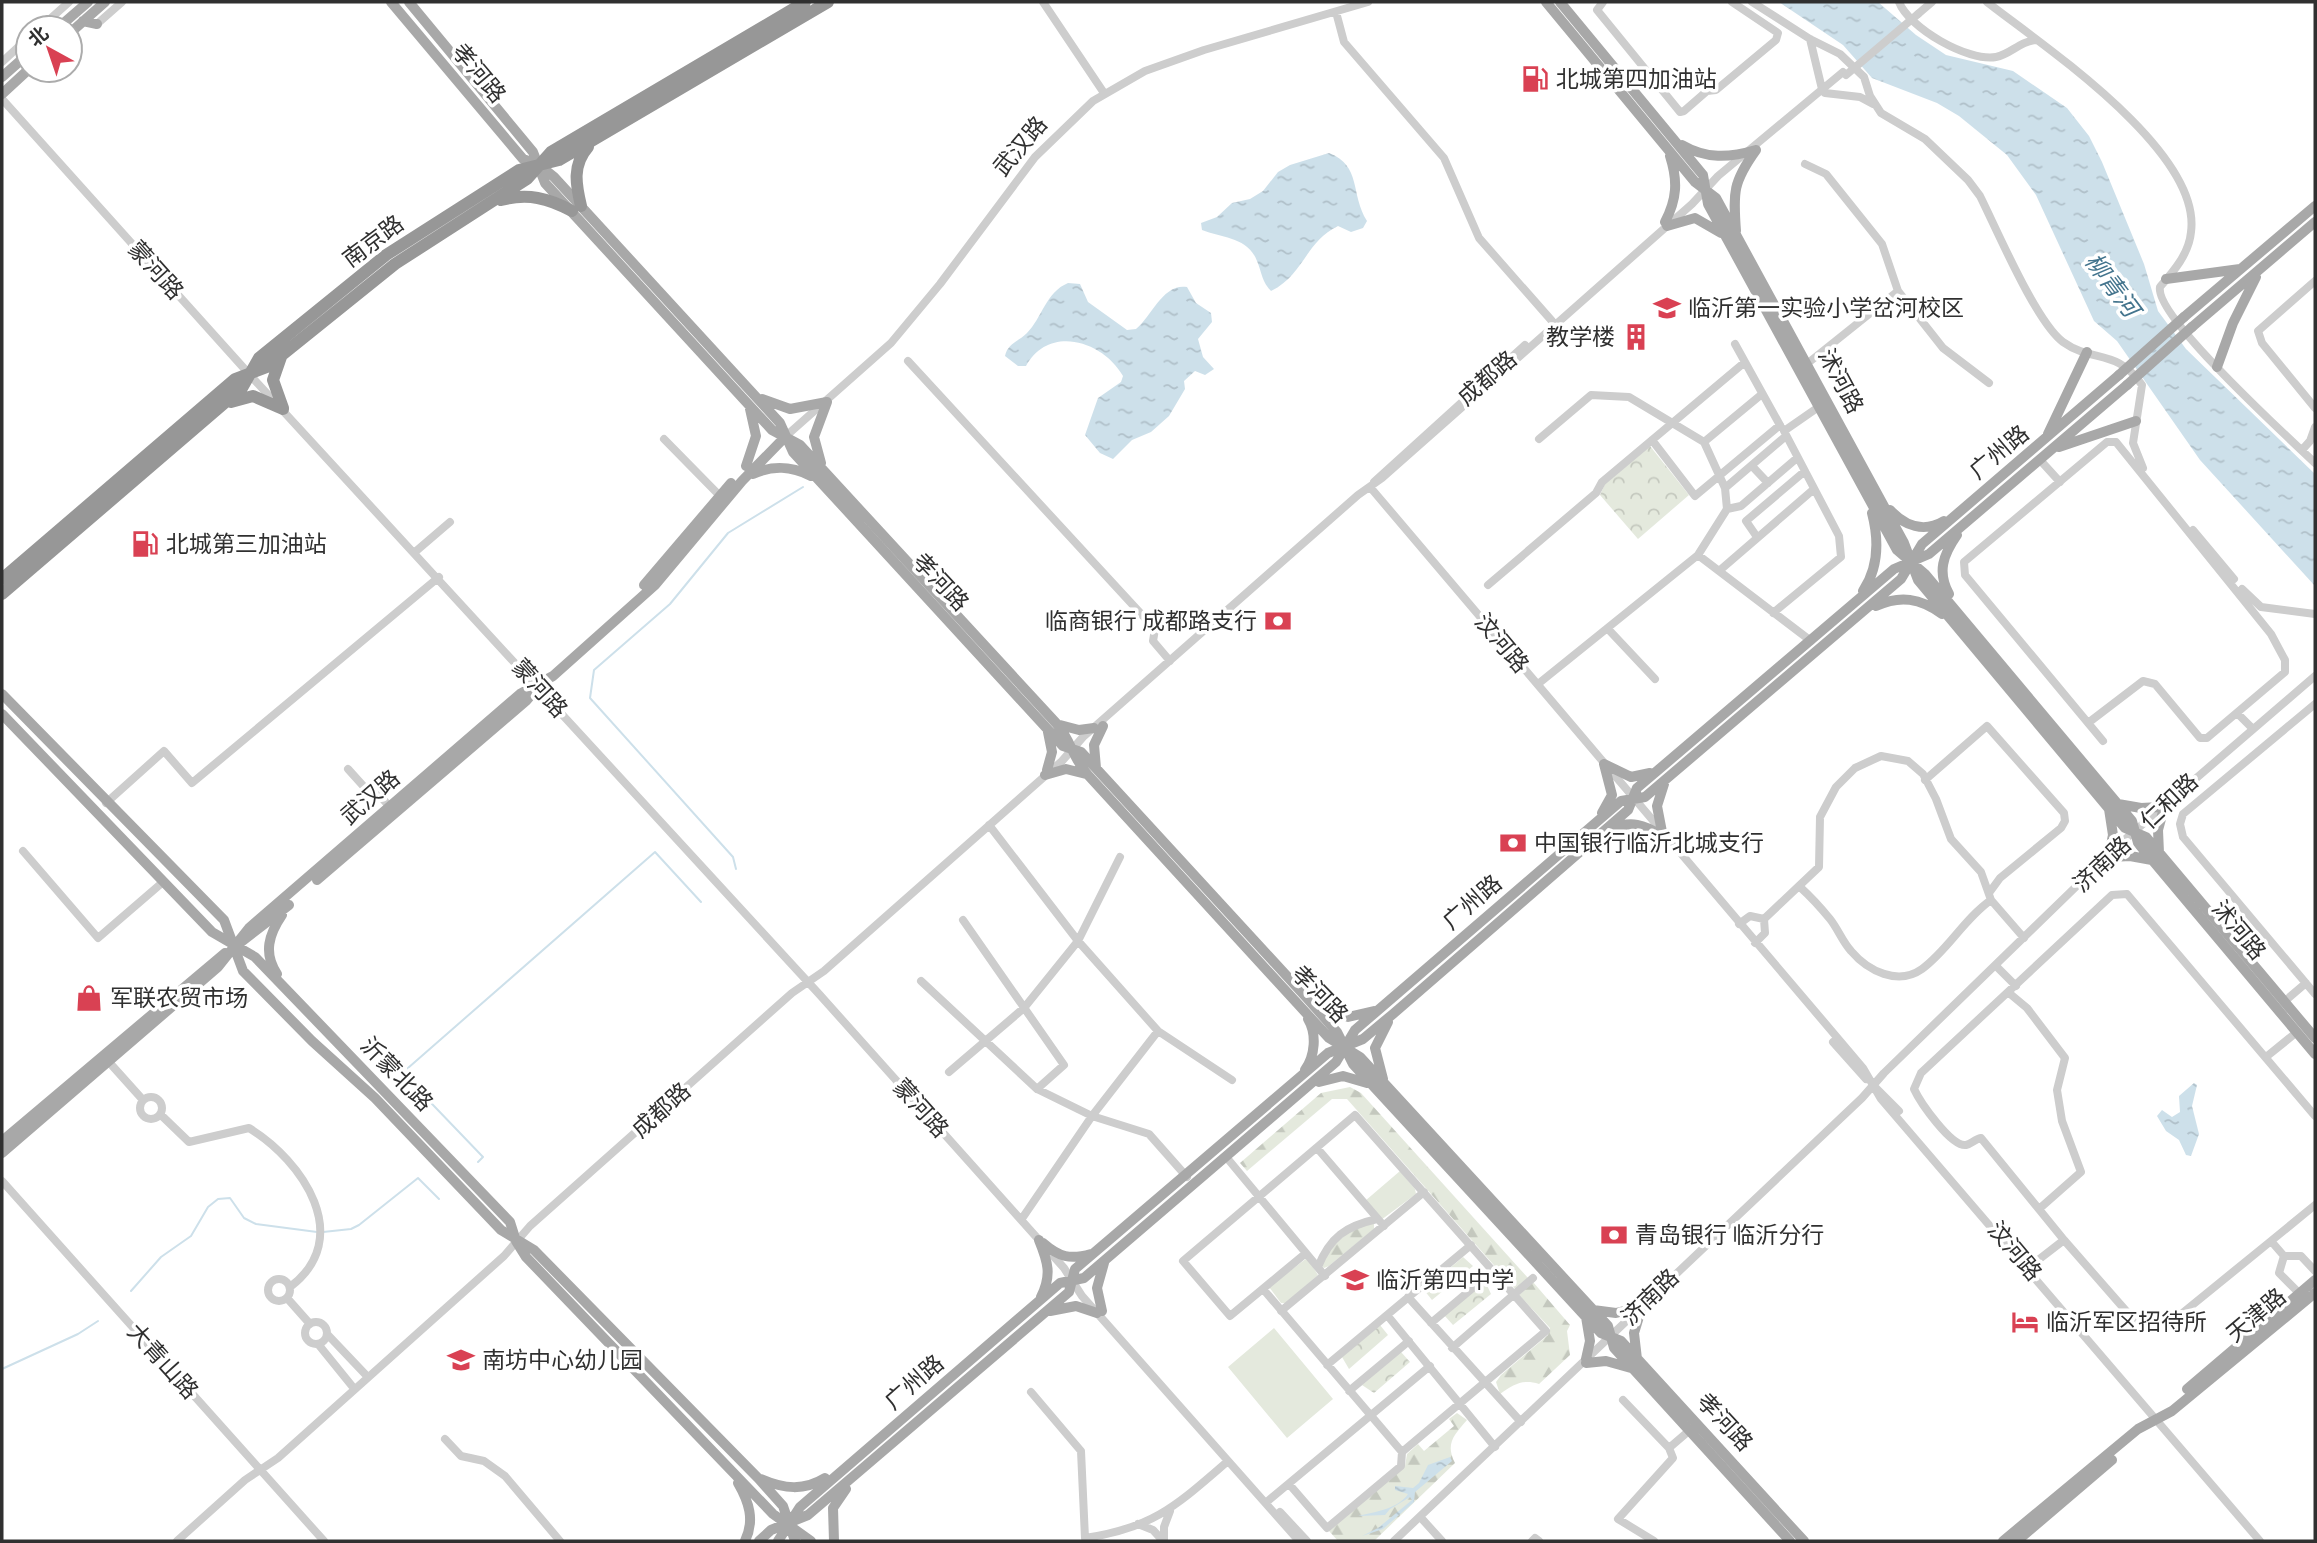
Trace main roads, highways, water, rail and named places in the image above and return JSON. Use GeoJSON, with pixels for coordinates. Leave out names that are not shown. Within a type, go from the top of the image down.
{"type":"FeatureCollection","features":[{"type":"Feature","properties":{"kind":"highway","name":"南京路"},"geometry":{"type":"LineString","coordinates":[[3,590],[235,380],[267,368],[395,264],[527,179],[551,152],[805,2]]}},
{"type":"Feature","properties":{"kind":"highway","name":"南京路"},"geometry":{"type":"LineString","coordinates":[[3,590],[224,405],[242,388],[259,358],[386,255],[519,170],[559,160],[828,2]]}},
{"type":"Feature","properties":{"kind":"highway"},"geometry":{"type":"LineString","coordinates":[[488,203],[515,197],[534,197],[577,208],[576,171],[580,156],[595,139]]}},
{"type":"Feature","properties":{"kind":"highway"},"geometry":{"type":"LineString","coordinates":[[224,405],[253,397],[283,409],[273,380],[282,355]]}},
{"type":"Feature","properties":{"kind":"main road"},"geometry":{"type":"LineString","coordinates":[[74,14],[88,2]]}},
{"type":"Feature","properties":{"kind":"main road"},"geometry":{"type":"LineString","coordinates":[[84,20],[105,2]]}},
{"type":"Feature","properties":{"kind":"main road","name":"孝河路"},"geometry":{"type":"LineString","coordinates":[[391,2],[523,159],[539,164]]}},
{"type":"Feature","properties":{"kind":"main road","name":"孝河路"},"geometry":{"type":"LineString","coordinates":[[409,2],[577,208],[751,398],[780,423],[786,436],[800,445],[822,476],[1051,726],[1063,746],[1081,752],[1092,772],[1302,1000],[1329,1038],[1360,1057],[1380,1086],[1589,1314],[1608,1326],[1611,1337],[1621,1341],[1634,1363],[1690,1430],[1790,1541]]}},
{"type":"Feature","properties":{"kind":"main road","name":"沭河路"},"geometry":{"type":"LineString","coordinates":[[1546,2],[1671,144]]}},
{"type":"Feature","properties":{"kind":"main road","name":"沭河路"},"geometry":{"type":"LineString","coordinates":[[1560,2],[1671,144],[1732,236],[1808,363],[1897,550],[1918,580],[1957,619],[2113,806],[2125,828],[2146,837],[2156,856],[2315,1054]]}},
{"type":"Feature","properties":{"kind":"main road"},"geometry":{"type":"LineString","coordinates":[[84,21],[97,24]]}},
{"type":"Feature","properties":{"kind":"main road"},"geometry":{"type":"LineString","coordinates":[[1671,144],[1713,156],[1751,151],[1738,174],[1732,236],[1696,218],[1666,224],[1677,192],[1671,144]]}},
{"type":"Feature","properties":{"kind":"main road"},"geometry":{"type":"LineString","coordinates":[[2194,276],[2205,284],[2208,298],[2315,206]]}},
{"type":"Feature","properties":{"kind":"main road"},"geometry":{"type":"LineString","coordinates":[[2210,312],[2315,222]]}},
{"type":"Feature","properties":{"kind":"main road","name":"沭河路"},"geometry":{"type":"LineString","coordinates":[[1732,236],[1820,406],[1875,499]]}},
{"type":"Feature","properties":{"kind":"main road"},"geometry":{"type":"LineString","coordinates":[[2166,279],[2242,269]]}},
{"type":"Feature","properties":{"kind":"main road"},"geometry":{"type":"LineString","coordinates":[[2217,367],[2233,323],[2260,270]]}},
{"type":"Feature","properties":{"kind":"main road","name":"广州路"},"geometry":{"type":"LineString","coordinates":[[778,1541],[800,1507],[1060,1283],[1084,1278],[1227,1158],[1336,1062],[1355,1030],[1621,801],[1644,797],[1864,611],[1901,579],[1922,544],[2208,298]]}},
{"type":"Feature","properties":{"kind":"main road"},"geometry":{"type":"LineString","coordinates":[[2210,312],[2227,309],[2232,314],[2233,323]]}},
{"type":"Feature","properties":{"kind":"main road","name":"广州路"},"geometry":{"type":"LineString","coordinates":[[759,1541],[771,1530],[808,1515],[859,1473],[1069,1292],[1075,1269],[1187,1177],[1328,1053],[1363,1039],[1393,1014],[1628,810],[1637,788],[1894,569],[1929,554],[2210,312]]}},
{"type":"Feature","properties":{"kind":"main road"},"geometry":{"type":"LineString","coordinates":[[2045,440],[2087,352]]}},
{"type":"Feature","properties":{"kind":"main road"},"geometry":{"type":"LineString","coordinates":[[2071,388],[2084,396],[2098,393]]}},
{"type":"Feature","properties":{"kind":"main road"},"geometry":{"type":"LineString","coordinates":[[742,481],[766,468],[785,467],[822,476],[814,437],[827,402],[790,409],[751,398],[756,436],[746,466]]}},
{"type":"Feature","properties":{"kind":"main road"},"geometry":{"type":"LineString","coordinates":[[2105,404],[2098,423],[2106,430]]}},
{"type":"Feature","properties":{"kind":"main road"},"geometry":{"type":"LineString","coordinates":[[2053,449],[2136,421]]}},
{"type":"Feature","properties":{"kind":"main road","name":"武汉路"},"geometry":{"type":"LineString","coordinates":[[2,1153],[218,967],[249,928],[520,694],[539,686],[548,671],[649,580],[746,466],[786,436]]}},
{"type":"Feature","properties":{"kind":"main road","name":"武汉路"},"geometry":{"type":"LineString","coordinates":[[2,1141],[212,961],[254,934],[526,701],[539,686],[654,585],[742,481],[786,436]]}},
{"type":"Feature","properties":{"kind":"main road"},"geometry":{"type":"LineString","coordinates":[[1875,499],[1900,520],[1916,528],[1938,525],[1959,513]]}},
{"type":"Feature","properties":{"kind":"main road"},"geometry":{"type":"LineString","coordinates":[[1854,603],[1874,575],[1875,499]]}},
{"type":"Feature","properties":{"kind":"main road"},"geometry":{"type":"LineString","coordinates":[[1957,619],[1944,584],[1941,566],[1947,549],[1963,525]]}},
{"type":"Feature","properties":{"kind":"main road"},"geometry":{"type":"LineString","coordinates":[[1864,611],[1891,599],[1908,598],[1957,619]]}},
{"type":"Feature","properties":{"kind":"main road","name":"沂蒙北路"},"geometry":{"type":"LineString","coordinates":[[2,694],[223,920],[243,971],[312,1041],[374,1098],[501,1230],[534,1250],[758,1478],[783,1506],[795,1541]]}},
{"type":"Feature","properties":{"kind":"main road","name":"沂蒙北路"},"geometry":{"type":"LineString","coordinates":[[2,714],[212,932],[255,957],[510,1222],[516,1241],[526,1257],[773,1514],[811,1541]]}},
{"type":"Feature","properties":{"kind":"main road"},"geometry":{"type":"LineString","coordinates":[[1051,726],[1079,730],[1099,727],[1094,745],[1092,772],[1066,769],[1046,773],[1052,752],[1051,726]]}},
{"type":"Feature","properties":{"kind":"main road"},"geometry":{"type":"LineString","coordinates":[[1592,827],[1612,795],[1604,764],[1631,777],[1656,772]]}},
{"type":"Feature","properties":{"kind":"main road"},"geometry":{"type":"LineString","coordinates":[[1598,837],[1621,824],[1648,827],[1661,833],[1657,806],[1659,793],[1668,778]]}},
{"type":"Feature","properties":{"kind":"main road"},"geometry":{"type":"LineString","coordinates":[[2113,806],[2162,807],[2156,856],[2110,856],[2113,806]]}},
{"type":"Feature","properties":{"kind":"main road","name":"沭河路"},"geometry":{"type":"LineString","coordinates":[[2156,856],[2315,1038]]}},
{"type":"Feature","properties":{"kind":"main road"},"geometry":{"type":"LineString","coordinates":[[290,994],[272,967],[268,946],[271,933],[294,900]]}},
{"type":"Feature","properties":{"kind":"main road"},"geometry":{"type":"LineString","coordinates":[[1302,1000],[1348,1017],[1367,1014],[1385,1004]]}},
{"type":"Feature","properties":{"kind":"main road"},"geometry":{"type":"LineString","coordinates":[[1297,1080],[1311,1061],[1314,1045],[1312,1025],[1302,1000]]}},
{"type":"Feature","properties":{"kind":"main road"},"geometry":{"type":"LineString","coordinates":[[1306,1089],[1328,1078],[1343,1076],[1380,1086],[1376,1048],[1393,1014]]}},
{"type":"Feature","properties":{"kind":"main road"},"geometry":{"type":"LineString","coordinates":[[1038,1302],[1049,1275],[1048,1262],[1039,1240],[1056,1255],[1069,1258],[1094,1254]]}},
{"type":"Feature","properties":{"kind":"main road"},"geometry":{"type":"LineString","coordinates":[[1044,1313],[1076,1306],[1100,1312],[1097,1288],[1105,1261]]}},
{"type":"Feature","properties":{"kind":"main road","name":"天津路"},"geometry":{"type":"LineString","coordinates":[[2017,1541],[2155,1420],[2168,1405],[2315,1280]]}},
{"type":"Feature","properties":{"kind":"main road","name":"天津路"},"geometry":{"type":"LineString","coordinates":[[2003,1541],[2138,1429],[2172,1410],[2315,1293]]}},
{"type":"Feature","properties":{"kind":"main road"},"geometry":{"type":"LineString","coordinates":[[1640,1309],[1634,1333],[1634,1363],[1586,1361],[1590,1341],[1589,1314],[1616,1314],[1640,1309]]}},
{"type":"Feature","properties":{"kind":"main road","name":"孝河路"},"geometry":{"type":"LineString","coordinates":[[1634,1363],[1804,1541]]}},
{"type":"Feature","properties":{"kind":"main road"},"geometry":{"type":"LineString","coordinates":[[758,1478],[792,1489],[814,1485],[852,1463]]}},
{"type":"Feature","properties":{"kind":"main road"},"geometry":{"type":"LineString","coordinates":[[727,1465],[748,1503],[752,1521],[745,1541]]}},
{"type":"Feature","properties":{"kind":"main road"},"geometry":{"type":"LineString","coordinates":[[834,1541],[833,1508],[859,1473]]}},
{"type":"Feature","properties":{"kind":"water","name":"柳青河"},"geometry":{"type":"Polygon","coordinates":[[[1779,2],[1878,2],[1916,35],[1946,55],[2013,71],[2067,108],[2089,136],[2102,162],[2144,264],[2158,311],[2186,349],[2315,474],[2315,586],[2200,460],[2117,341],[2094,321],[2036,195],[2007,155],[1959,116],[1937,103],[1872,78],[1843,45],[1779,2]]]}},
{"type":"Feature","properties":{"kind":"water"},"geometry":{"type":"Polygon","coordinates":[[[1329,153],[1346,165],[1351,173],[1367,221],[1363,228],[1351,232],[1338,226],[1327,233],[1291,276],[1271,291],[1253,253],[1247,247],[1234,239],[1202,230],[1201,223],[1217,217],[1232,203],[1250,199],[1263,191],[1278,172],[1290,165],[1329,153]]]}},
{"type":"Feature","properties":{"kind":"water"},"geometry":{"type":"Polygon","coordinates":[[[1068,283],[1080,284],[1088,302],[1127,330],[1136,329],[1165,295],[1179,287],[1187,287],[1196,303],[1211,313],[1212,322],[1198,339],[1203,357],[1214,369],[1205,375],[1195,371],[1184,381],[1185,389],[1169,416],[1151,432],[1132,440],[1113,459],[1100,453],[1085,435],[1098,398],[1121,382],[1123,376],[1114,364],[1090,346],[1076,342],[1062,341],[1048,345],[1036,353],[1026,366],[1018,366],[1005,356],[1011,345],[1032,327],[1054,293],[1068,283]]]}},
{"type":"Feature","properties":{"kind":"water"},"geometry":{"type":"Polygon","coordinates":[[[2194,1083],[2197,1085],[2192,1106],[2199,1134],[2191,1156],[2186,1155],[2179,1140],[2166,1131],[2157,1116],[2162,1110],[2172,1117],[2180,1112],[2179,1096],[2194,1083]]]}},
{"type":"Feature","properties":{"kind":"water"},"geometry":{"type":"Polygon","coordinates":[[[1450,1457],[1452,1461],[1415,1492],[1414,1502],[1383,1529],[1362,1536],[1378,1528],[1412,1500],[1410,1497],[1385,1515],[1358,1516],[1398,1503],[1408,1494],[1395,1490],[1395,1486],[1413,1488],[1419,1483],[1428,1465],[1450,1457]]]}},
{"type":"Feature","properties":{"kind":"waterway"},"geometry":{"type":"LineString","coordinates":[[736,869],[733,857],[590,698],[594,670],[670,604],[728,533],[803,487]]}},
{"type":"Feature","properties":{"kind":"waterway"},"geometry":{"type":"LineString","coordinates":[[478,1162],[483,1157],[410,1081],[408,1068],[655,852],[701,902]]}},
{"type":"Feature","properties":{"kind":"waterway"},"geometry":{"type":"LineString","coordinates":[[323,1232],[351,1229],[359,1225],[418,1178],[439,1199]]}},
{"type":"Feature","properties":{"kind":"waterway"},"geometry":{"type":"LineString","coordinates":[[131,1291],[161,1257],[191,1236],[208,1207],[218,1199],[230,1198],[244,1218],[256,1224],[317,1232]]}},
{"type":"Feature","properties":{"kind":"waterway"},"geometry":{"type":"LineString","coordinates":[[2,1369],[78,1334],[98,1321]]}},
{"type":"Feature","properties":{"kind":"place","name":"北城第四加油站"},"geometry":{"type":"Point","coordinates":[1535,79]}},
{"type":"Feature","properties":{"kind":"place","name":"临沂第一实验小学岔河校区"},"geometry":{"type":"Point","coordinates":[1667,308]}},
{"type":"Feature","properties":{"kind":"place","name":"教学楼"},"geometry":{"type":"Point","coordinates":[1636,337]}},
{"type":"Feature","properties":{"kind":"place","name":"北城第三加油站"},"geometry":{"type":"Point","coordinates":[145,544]}},
{"type":"Feature","properties":{"kind":"place","name":"临商银行 成都路支行"},"geometry":{"type":"Point","coordinates":[1278,621]}},
{"type":"Feature","properties":{"kind":"place","name":"中国银行临沂北城支行"},"geometry":{"type":"Point","coordinates":[1513,843]}},
{"type":"Feature","properties":{"kind":"place","name":"军联农贸市场"},"geometry":{"type":"Point","coordinates":[89,998]}},
{"type":"Feature","properties":{"kind":"place","name":"青岛银行 临沂分行"},"geometry":{"type":"Point","coordinates":[1614,1235]}},
{"type":"Feature","properties":{"kind":"place","name":"临沂第四中学"},"geometry":{"type":"Point","coordinates":[1355,1280]}},
{"type":"Feature","properties":{"kind":"place","name":"临沂军区招待所"},"geometry":{"type":"Point","coordinates":[2025,1322]}},
{"type":"Feature","properties":{"kind":"place","name":"南坊中心幼儿园"},"geometry":{"type":"Point","coordinates":[461,1360]}}]}
